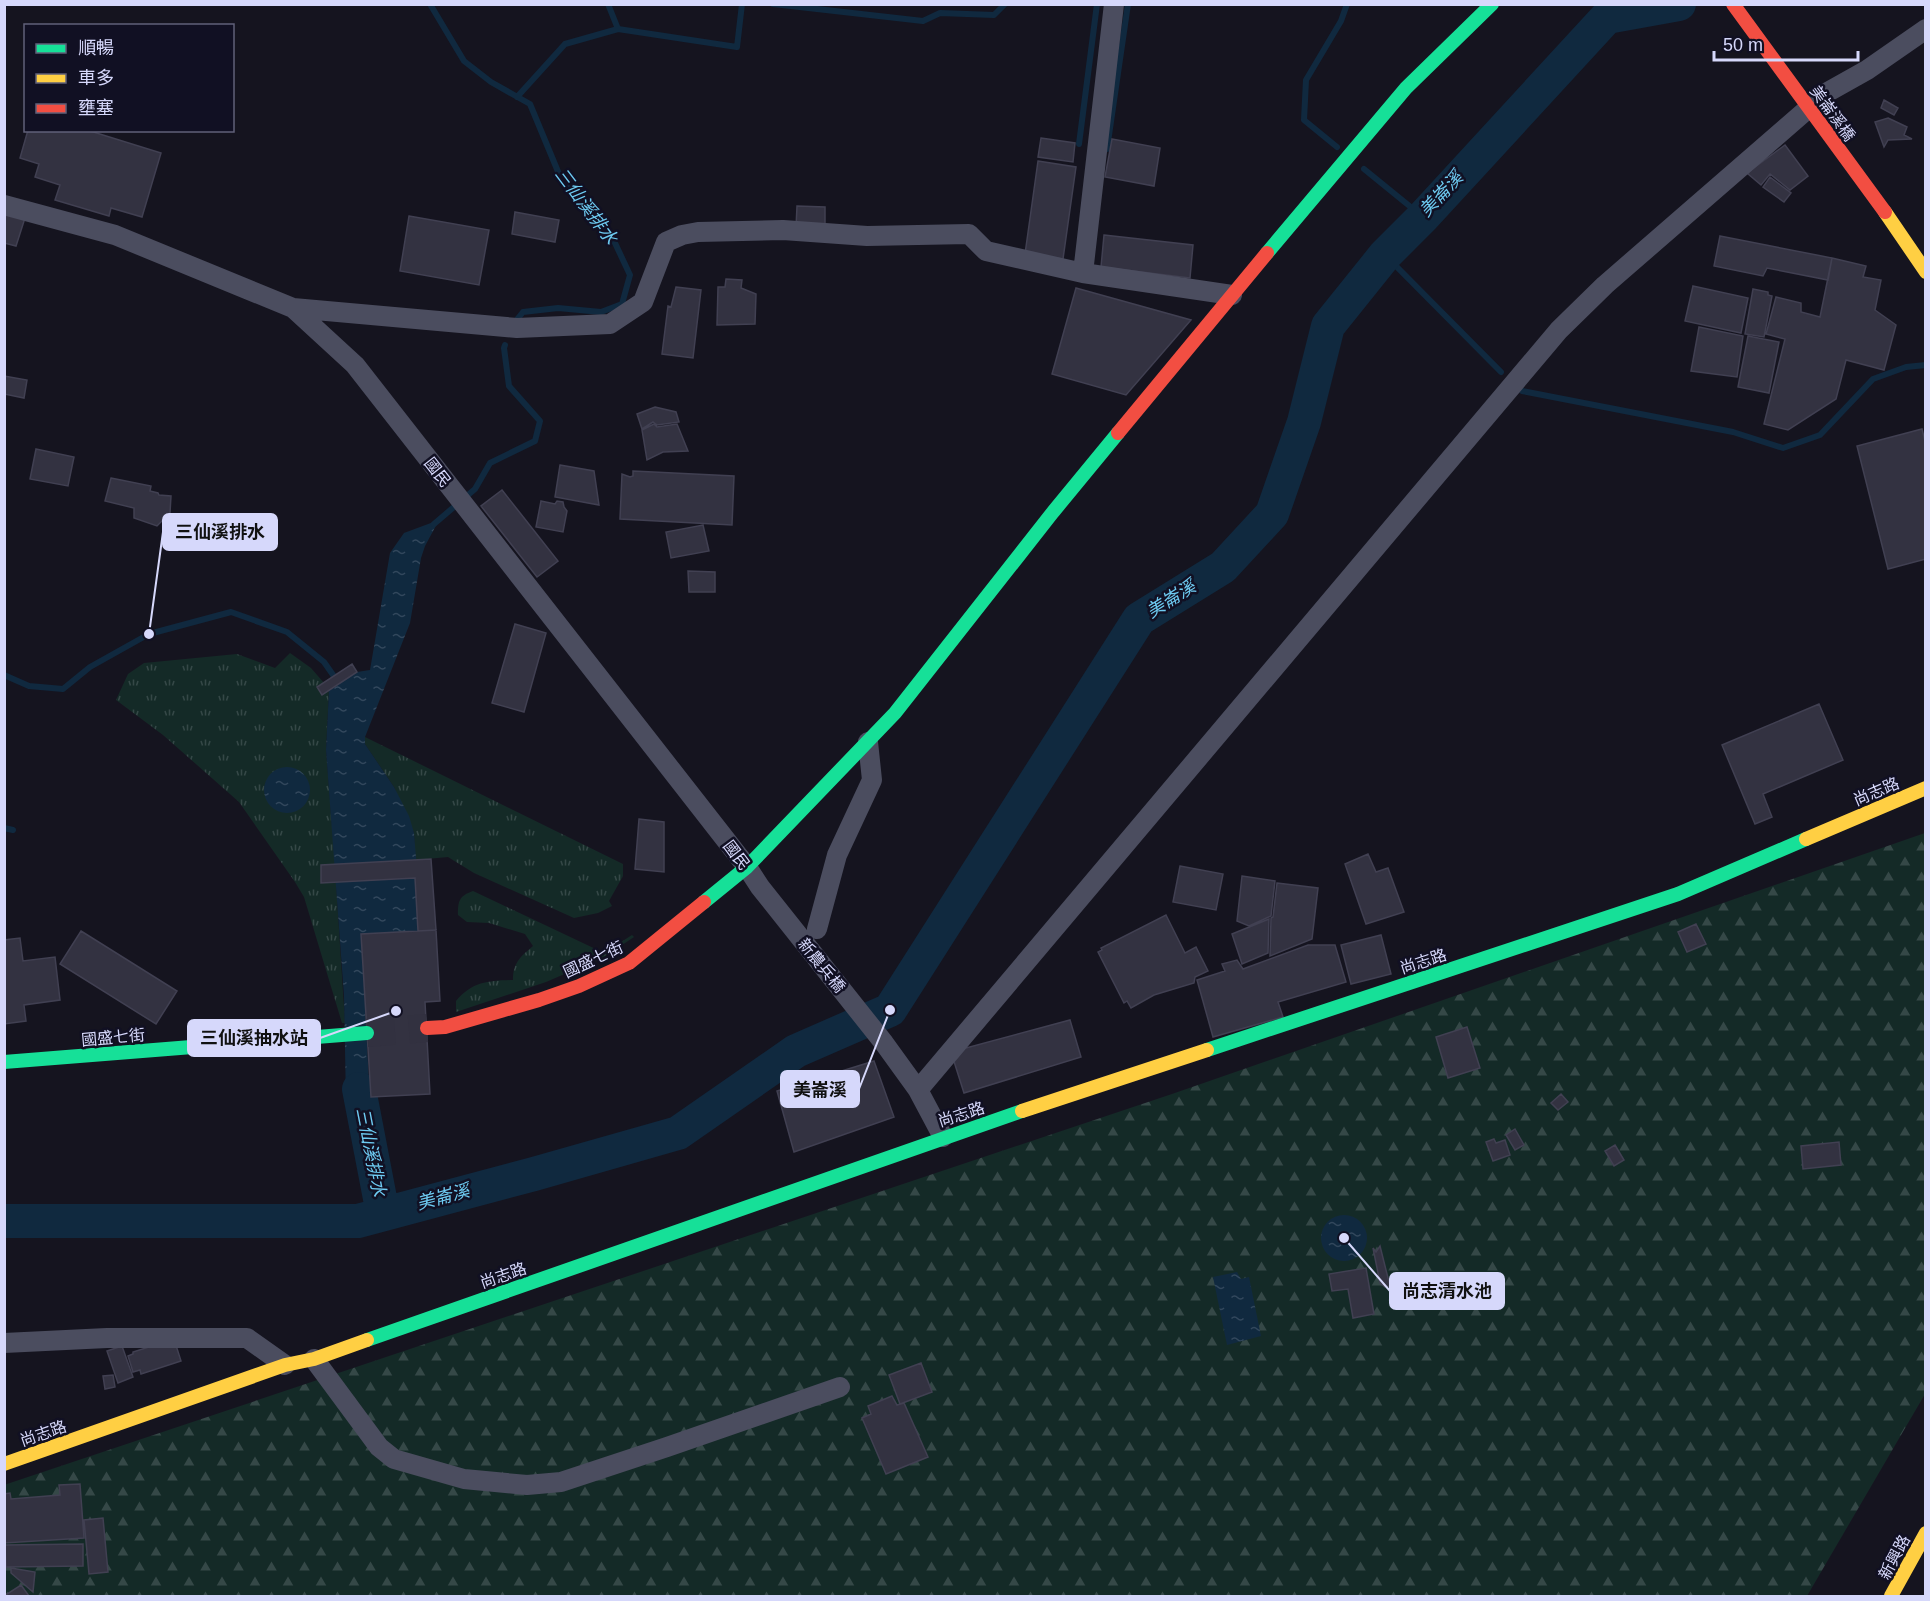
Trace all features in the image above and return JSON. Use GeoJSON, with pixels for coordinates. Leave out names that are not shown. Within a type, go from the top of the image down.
{"type":"FeatureCollection","features":[{"type":"Feature","properties":{"kind":"street"},"geometry":{"type":"LineString","coordinates":[[1083,273],[1114,4]]}},
{"type":"Feature","properties":{"kind":"street","name":"國盛七街"},"geometry":{"type":"LineString","coordinates":[[427,1028],[445,1027],[539,1000],[579,986],[629,963],[747,867],[895,713],[1053,512],[1406,88],[1492,4]]}},
{"type":"Feature","properties":{"kind":"street","name":"美崙溪橋"},"geometry":{"type":"LineString","coordinates":[[1733,4],[1926,272]]}},
{"type":"Feature","properties":{"kind":"street"},"geometry":{"type":"LineString","coordinates":[[918,1090],[1559,330],[1605,285],[1826,93],[1868,70],[1926,29]]}},
{"type":"Feature","properties":{"kind":"street","name":"國民"},"geometry":{"type":"LineString","coordinates":[[4,205],[115,235],[292,308],[355,365],[747,867],[760,887]]}},
{"type":"Feature","properties":{"kind":"street"},"geometry":{"type":"LineString","coordinates":[[292,308],[517,328],[610,324],[643,302],[666,242],[682,235],[698,232],[783,230],[867,236],[969,234],[986,251],[1083,273],[1232,295]]}},
{"type":"Feature","properties":{"kind":"street"},"geometry":{"type":"LineString","coordinates":[[817,929],[837,855],[872,780],[868,742]]}},
{"type":"Feature","properties":{"kind":"street","name":"尚志路"},"geometry":{"type":"LineString","coordinates":[[4,1464],[285,1365],[314,1359],[943,1137],[1678,894],[1926,788]]}},
{"type":"Feature","properties":{"kind":"street","name":"新農兵橋"},"geometry":{"type":"LineString","coordinates":[[760,887],[884,1043],[918,1090],[943,1137]]}},
{"type":"Feature","properties":{"kind":"street","name":"國盛七街"},"geometry":{"type":"LineString","coordinates":[[4,1062],[367,1033]]}},
{"type":"Feature","properties":{"kind":"street"},"geometry":{"type":"LineString","coordinates":[[4,1343],[107,1338],[247,1338],[285,1365]]}},
{"type":"Feature","properties":{"kind":"street"},"geometry":{"type":"LineString","coordinates":[[314,1359],[379,1447],[394,1459],[464,1479],[527,1485],[561,1482],[840,1387]]}},
{"type":"Feature","properties":{"kind":"street","name":"新興路"},"geometry":{"type":"LineString","coordinates":[[1891,1596],[1926,1533]]}},
{"type":"Feature","properties":{"kind":"green space"},"geometry":{"type":"Polygon","coordinates":[[[290,653],[311,668],[324,683],[317,687],[322,695],[329,690],[326,750],[335,864],[321,865],[321,883],[336,883],[345,1023],[342,1023],[304,897],[239,802],[163,735],[116,700],[128,674],[144,663],[237,654],[275,668],[290,653]]]}},
{"type":"Feature","properties":{"kind":"green space"},"geometry":{"type":"Polygon","coordinates":[[[365,737],[623,864],[623,876],[609,901],[612,906],[598,913],[574,918],[474,873],[448,857],[415,860],[414,833],[394,787],[365,744],[365,737]]]}},
{"type":"Feature","properties":{"kind":"green space"},"geometry":{"type":"Polygon","coordinates":[[[1925,833],[1925,1394],[1807,1596],[5,1596],[4,1485],[1172,1094],[1925,833]]]}},
{"type":"Feature","properties":{"kind":"green space"},"geometry":{"type":"Polygon","coordinates":[[[473,891],[604,953],[632,935],[634,937],[604,957],[546,982],[456,1012],[456,1001],[469,989],[482,983],[513,980],[514,969],[518,961],[533,946],[525,934],[489,923],[467,922],[458,915],[460,900],[473,891]]]}},
{"type":"Feature","properties":{"kind":"water"},"geometry":{"type":"Polygon","coordinates":[[[439,520],[421,558],[410,623],[365,737],[365,744],[394,787],[409,816],[414,833],[422,931],[365,1005],[370,1103],[346,1100],[344,996],[326,750],[329,690],[357,672],[370,670],[390,553],[404,533],[439,520]]]}},
{"type":"Feature","properties":{"kind":"water"},"geometry":{"type":"Polygon","coordinates":[[[287,767],[296,768],[303,774],[309,781],[309,799],[303,806],[296,812],[287,813],[278,812],[271,806],[265,799],[264,790],[265,781],[271,774],[278,768],[287,767]]]}},
{"type":"Feature","properties":{"kind":"water"},"geometry":{"type":"Polygon","coordinates":[[[1344,1215],[1360,1222],[1367,1238],[1360,1254],[1344,1261],[1328,1254],[1321,1238],[1328,1222],[1344,1215]]]}},
{"type":"Feature","properties":{"kind":"water"},"geometry":{"type":"Polygon","coordinates":[[[1237,1272],[1241,1279],[1249,1277],[1261,1336],[1227,1345],[1213,1277],[1237,1272]]]}},
{"type":"Feature","properties":{"kind":"building"},"geometry":{"type":"Polygon","coordinates":[[[1884,100],[1898,108],[1894,115],[1881,108],[1884,100]]]}},
{"type":"Feature","properties":{"kind":"building"},"geometry":{"type":"Polygon","coordinates":[[[1888,118],[1907,127],[1904,135],[1912,139],[1888,140],[1884,147],[1875,122],[1888,118]]]}},
{"type":"Feature","properties":{"kind":"building"},"geometry":{"type":"Polygon","coordinates":[[[27,132],[93,132],[161,153],[142,217],[111,208],[109,216],[55,200],[60,185],[35,177],[39,164],[20,158],[27,132]]]}},
{"type":"Feature","properties":{"kind":"building"},"geometry":{"type":"Polygon","coordinates":[[[1041,138],[1075,143],[1073,162],[1038,157],[1041,138]]]}},
{"type":"Feature","properties":{"kind":"building"},"geometry":{"type":"Polygon","coordinates":[[[1112,139],[1160,148],[1154,186],[1105,177],[1112,139]]]}},
{"type":"Feature","properties":{"kind":"building"},"geometry":{"type":"Polygon","coordinates":[[[1785,145],[1808,176],[1790,190],[1770,174],[1761,185],[1747,173],[1785,145]]]}},
{"type":"Feature","properties":{"kind":"building"},"geometry":{"type":"Polygon","coordinates":[[[1038,161],[1076,167],[1063,259],[1025,254],[1038,161]]]}},
{"type":"Feature","properties":{"kind":"building"},"geometry":{"type":"Polygon","coordinates":[[[1770,177],[1791,193],[1784,202],[1763,187],[1770,177]]]}},
{"type":"Feature","properties":{"kind":"building"},"geometry":{"type":"Polygon","coordinates":[[[797,206],[825,207],[825,228],[796,228],[797,206]]]}},
{"type":"Feature","properties":{"kind":"building"},"geometry":{"type":"Polygon","coordinates":[[[4,211],[25,218],[16,246],[4,243],[4,211]]]}},
{"type":"Feature","properties":{"kind":"building"},"geometry":{"type":"Polygon","coordinates":[[[515,212],[559,220],[555,242],[512,234],[515,212]]]}},
{"type":"Feature","properties":{"kind":"building"},"geometry":{"type":"Polygon","coordinates":[[[409,216],[489,230],[479,285],[400,271],[409,216]]]}},
{"type":"Feature","properties":{"kind":"building"},"geometry":{"type":"Polygon","coordinates":[[[1104,235],[1193,245],[1190,278],[1101,267],[1104,235]]]}},
{"type":"Feature","properties":{"kind":"building"},"geometry":{"type":"Polygon","coordinates":[[[1720,236],[1832,258],[1828,280],[1767,268],[1763,276],[1714,266],[1720,236]]]}},
{"type":"Feature","properties":{"kind":"building"},"geometry":{"type":"Polygon","coordinates":[[[1832,258],[1866,266],[1863,277],[1881,280],[1875,310],[1896,325],[1884,370],[1846,360],[1836,399],[1788,430],[1764,424],[1785,339],[1766,334],[1776,297],[1801,303],[1801,312],[1820,317],[1832,258]]]}},
{"type":"Feature","properties":{"kind":"building"},"geometry":{"type":"Polygon","coordinates":[[[726,279],[742,280],[741,288],[756,294],[755,324],[717,325],[718,287],[725,287],[726,279]]]}},
{"type":"Feature","properties":{"kind":"building"},"geometry":{"type":"Polygon","coordinates":[[[1693,286],[1748,298],[1741,333],[1685,321],[1693,286]]]}},
{"type":"Feature","properties":{"kind":"building"},"geometry":{"type":"Polygon","coordinates":[[[676,287],[701,290],[693,358],[662,354],[668,306],[671,307],[676,287]]]}},
{"type":"Feature","properties":{"kind":"building"},"geometry":{"type":"Polygon","coordinates":[[[1076,288],[1191,320],[1126,395],[1052,374],[1076,288]]]}},
{"type":"Feature","properties":{"kind":"building"},"geometry":{"type":"Polygon","coordinates":[[[1753,289],[1768,292],[1768,295],[1772,296],[1764,337],[1745,334],[1753,289]]]}},
{"type":"Feature","properties":{"kind":"building"},"geometry":{"type":"Polygon","coordinates":[[[1699,327],[1743,336],[1737,377],[1691,371],[1699,327]]]}},
{"type":"Feature","properties":{"kind":"building"},"geometry":{"type":"Polygon","coordinates":[[[1748,336],[1779,342],[1769,393],[1738,387],[1748,336]]]}},
{"type":"Feature","properties":{"kind":"building"},"geometry":{"type":"Polygon","coordinates":[[[4,376],[27,380],[24,398],[4,394],[4,376]]]}},
{"type":"Feature","properties":{"kind":"building"},"geometry":{"type":"Polygon","coordinates":[[[655,407],[676,412],[679,422],[657,425],[653,422],[642,429],[637,414],[655,407]]]}},
{"type":"Feature","properties":{"kind":"building"},"geometry":{"type":"Polygon","coordinates":[[[654,424],[657,427],[677,424],[688,451],[663,452],[647,460],[642,430],[654,424]]]}},
{"type":"Feature","properties":{"kind":"building"},"geometry":{"type":"Polygon","coordinates":[[[1922,429],[1926,445],[1926,559],[1888,569],[1857,446],[1922,429]]]}},
{"type":"Feature","properties":{"kind":"building"},"geometry":{"type":"Polygon","coordinates":[[[36,449],[74,457],[68,486],[30,479],[36,449]]]}},
{"type":"Feature","properties":{"kind":"building"},"geometry":{"type":"Polygon","coordinates":[[[560,465],[594,471],[599,505],[555,497],[560,465]]]}},
{"type":"Feature","properties":{"kind":"building"},"geometry":{"type":"Polygon","coordinates":[[[633,471],[734,476],[732,525],[620,519],[622,474],[630,477],[633,476],[633,471]]]}},
{"type":"Feature","properties":{"kind":"building"},"geometry":{"type":"Polygon","coordinates":[[[111,478],[151,486],[150,491],[159,495],[171,496],[170,513],[157,526],[134,518],[134,508],[105,501],[111,478]]]}},
{"type":"Feature","properties":{"kind":"building"},"geometry":{"type":"Polygon","coordinates":[[[502,490],[558,561],[537,577],[481,506],[502,490]]]}},
{"type":"Feature","properties":{"kind":"building"},"geometry":{"type":"Polygon","coordinates":[[[541,501],[555,504],[557,501],[563,502],[567,511],[563,532],[536,527],[541,501]]]}},
{"type":"Feature","properties":{"kind":"building"},"geometry":{"type":"Polygon","coordinates":[[[703,525],[709,551],[671,558],[666,532],[703,525]]]}},
{"type":"Feature","properties":{"kind":"building"},"geometry":{"type":"Polygon","coordinates":[[[688,571],[715,572],[715,592],[689,592],[688,571]]]}},
{"type":"Feature","properties":{"kind":"building"},"geometry":{"type":"Polygon","coordinates":[[[515,624],[546,633],[524,712],[492,703],[515,624]]]}},
{"type":"Feature","properties":{"kind":"building"},"geometry":{"type":"Polygon","coordinates":[[[352,664],[357,672],[322,695],[317,687],[352,664]]]}},
{"type":"Feature","properties":{"kind":"building"},"geometry":{"type":"Polygon","coordinates":[[[1819,704],[1843,760],[1763,794],[1772,817],[1755,824],[1722,745],[1819,704]]]}},
{"type":"Feature","properties":{"kind":"building"},"geometry":{"type":"Polygon","coordinates":[[[639,819],[664,822],[664,872],[635,869],[639,819]]]}},
{"type":"Feature","properties":{"kind":"building"},"geometry":{"type":"Polygon","coordinates":[[[1368,854],[1376,872],[1388,868],[1404,912],[1366,924],[1345,864],[1368,854]]]}},
{"type":"Feature","properties":{"kind":"building"},"geometry":{"type":"Polygon","coordinates":[[[431,859],[436,930],[418,931],[415,878],[321,883],[321,865],[431,859]]]}},
{"type":"Feature","properties":{"kind":"building"},"geometry":{"type":"Polygon","coordinates":[[[1180,866],[1223,874],[1216,910],[1173,902],[1180,866]]]}},
{"type":"Feature","properties":{"kind":"building"},"geometry":{"type":"Polygon","coordinates":[[[1242,876],[1275,881],[1271,916],[1249,926],[1237,921],[1242,876]]]}},
{"type":"Feature","properties":{"kind":"building"},"geometry":{"type":"Polygon","coordinates":[[[1277,883],[1318,888],[1312,939],[1270,956],[1271,918],[1273,917],[1277,883]]]}},
{"type":"Feature","properties":{"kind":"building"},"geometry":{"type":"Polygon","coordinates":[[[1166,915],[1185,953],[1196,947],[1208,971],[1195,977],[1194,983],[1154,995],[1131,1008],[1127,1001],[1124,1003],[1098,952],[1102,950],[1101,948],[1166,915]]]}},
{"type":"Feature","properties":{"kind":"building"},"geometry":{"type":"Polygon","coordinates":[[[1269,919],[1268,953],[1242,964],[1232,934],[1269,919]]]}},
{"type":"Feature","properties":{"kind":"building"},"geometry":{"type":"Polygon","coordinates":[[[1696,924],[1706,944],[1687,952],[1678,932],[1696,924]]]}},
{"type":"Feature","properties":{"kind":"building"},"geometry":{"type":"Polygon","coordinates":[[[436,930],[440,1001],[425,1002],[430,1094],[371,1097],[361,934],[436,930]]]}},
{"type":"Feature","properties":{"kind":"building"},"geometry":{"type":"Polygon","coordinates":[[[81,931],[177,991],[156,1024],[60,964],[81,931]]]}},
{"type":"Feature","properties":{"kind":"building"},"geometry":{"type":"Polygon","coordinates":[[[1381,935],[1391,974],[1351,984],[1341,945],[1381,935]]]}},
{"type":"Feature","properties":{"kind":"building"},"geometry":{"type":"Polygon","coordinates":[[[20,938],[23,961],[55,957],[60,1000],[24,1005],[26,1021],[4,1024],[4,940],[20,938]]]}},
{"type":"Feature","properties":{"kind":"building"},"geometry":{"type":"Polygon","coordinates":[[[1308,945],[1335,945],[1346,982],[1278,1002],[1283,1017],[1213,1037],[1197,980],[1225,971],[1222,964],[1237,960],[1243,969],[1308,945]]]}},
{"type":"Feature","properties":{"kind":"building"},"geometry":{"type":"Polygon","coordinates":[[[1070,1020],[1081,1057],[964,1093],[951,1052],[1070,1020]]]}},
{"type":"Feature","properties":{"kind":"building"},"geometry":{"type":"Polygon","coordinates":[[[1467,1027],[1480,1068],[1448,1078],[1436,1037],[1467,1027]]]}},
{"type":"Feature","properties":{"kind":"building"},"geometry":{"type":"Polygon","coordinates":[[[874,1061],[894,1117],[794,1152],[777,1091],[874,1061]]]}},
{"type":"Feature","properties":{"kind":"building"},"geometry":{"type":"Polygon","coordinates":[[[1561,1094],[1568,1102],[1558,1110],[1551,1103],[1561,1094]]]}},
{"type":"Feature","properties":{"kind":"building"},"geometry":{"type":"Polygon","coordinates":[[[1515,1129],[1524,1145],[1515,1150],[1506,1135],[1515,1129]]]}},
{"type":"Feature","properties":{"kind":"building"},"geometry":{"type":"Polygon","coordinates":[[[1494,1139],[1496,1143],[1505,1140],[1510,1155],[1493,1161],[1486,1142],[1494,1139]]]}},
{"type":"Feature","properties":{"kind":"building"},"geometry":{"type":"Polygon","coordinates":[[[1839,1142],[1841,1165],[1803,1169],[1801,1146],[1839,1142]]]}},
{"type":"Feature","properties":{"kind":"building"},"geometry":{"type":"Polygon","coordinates":[[[1615,1145],[1624,1160],[1614,1166],[1605,1151],[1615,1145]]]}},
{"type":"Feature","properties":{"kind":"building"},"geometry":{"type":"Polygon","coordinates":[[[1380,1246],[1390,1286],[1385,1287],[1380,1283],[1373,1248],[1376,1252],[1380,1246]]]}},
{"type":"Feature","properties":{"kind":"building"},"geometry":{"type":"Polygon","coordinates":[[[1366,1268],[1374,1314],[1353,1318],[1348,1289],[1332,1291],[1329,1274],[1366,1268]]]}},
{"type":"Feature","properties":{"kind":"building"},"geometry":{"type":"Polygon","coordinates":[[[174,1339],[181,1361],[141,1374],[140,1370],[133,1372],[128,1356],[133,1352],[174,1339]]]}},
{"type":"Feature","properties":{"kind":"building"},"geometry":{"type":"Polygon","coordinates":[[[122,1346],[133,1377],[118,1383],[107,1351],[122,1346]]]}},
{"type":"Feature","properties":{"kind":"building"},"geometry":{"type":"Polygon","coordinates":[[[921,1363],[932,1392],[900,1404],[889,1375],[921,1363]]]}},
{"type":"Feature","properties":{"kind":"building"},"geometry":{"type":"Polygon","coordinates":[[[113,1375],[115,1387],[105,1389],[103,1376],[113,1375]]]}},
{"type":"Feature","properties":{"kind":"building"},"geometry":{"type":"Polygon","coordinates":[[[892,1396],[897,1405],[904,1403],[928,1457],[886,1474],[862,1418],[871,1414],[868,1406],[892,1396]]]}},
{"type":"Feature","properties":{"kind":"building"},"geometry":{"type":"Polygon","coordinates":[[[80,1484],[84,1538],[4,1543],[4,1494],[10,1493],[11,1499],[60,1495],[59,1485],[80,1484]]]}},
{"type":"Feature","properties":{"kind":"building"},"geometry":{"type":"Polygon","coordinates":[[[103,1518],[108,1572],[89,1574],[84,1520],[103,1518]]]}},
{"type":"Feature","properties":{"kind":"building"},"geometry":{"type":"Polygon","coordinates":[[[83,1544],[83,1566],[6,1567],[5,1545],[83,1544]]]}},
{"type":"Feature","properties":{"kind":"building"},"geometry":{"type":"Polygon","coordinates":[[[11,1568],[35,1572],[33,1592],[11,1573],[11,1568]]]}},
{"type":"Feature","properties":{"kind":"building"},"geometry":{"type":"Polygon","coordinates":[[[21,1585],[29,1596],[4,1596],[21,1585]]]}},
{"type":"Feature","properties":{"kind":"waterway","name":"三仙溪排水"},"geometry":{"type":"LineString","coordinates":[[430,4],[464,61],[491,82],[530,104],[559,174],[615,243],[630,275],[622,304],[601,312],[558,308],[523,312],[515,322]]}},
{"type":"Feature","properties":{"kind":"waterway"},"geometry":{"type":"LineString","coordinates":[[608,4],[618,29]]}},
{"type":"Feature","properties":{"kind":"waterway"},"geometry":{"type":"LineString","coordinates":[[517,97],[565,44],[618,29],[737,47],[742,4]]}},
{"type":"Feature","properties":{"kind":"waterway"},"geometry":{"type":"LineString","coordinates":[[773,4],[923,21],[940,13],[994,15],[1005,4]]}},
{"type":"Feature","properties":{"kind":"waterway"},"geometry":{"type":"LineString","coordinates":[[1079,144],[1097,4]]}},
{"type":"Feature","properties":{"kind":"waterway"},"geometry":{"type":"LineString","coordinates":[[1107,149],[1128,4]]}},
{"type":"Feature","properties":{"kind":"waterway"},"geometry":{"type":"LineString","coordinates":[[1337,147],[1304,120],[1306,80],[1341,21],[1347,4]]}},
{"type":"Feature","properties":{"kind":"waterway","name":"美崙溪"},"geometry":{"type":"LineString","coordinates":[[4,1221],[358,1221],[678,1133],[796,1051],[890,1010],[1139,619],[1223,567],[1272,514],[1304,422],[1328,326],[1385,255],[1423,217],[1607,17],[1679,4]]}},
{"type":"Feature","properties":{"kind":"waterway"},"geometry":{"type":"LineString","coordinates":[[1364,169],[1423,217]]}},
{"type":"Feature","properties":{"kind":"waterway"},"geometry":{"type":"LineString","coordinates":[[1385,255],[1501,372]]}},
{"type":"Feature","properties":{"kind":"waterway","name":"三仙溪排水"},"geometry":{"type":"LineString","coordinates":[[434,524],[475,489],[490,463],[535,441],[540,421],[509,386],[505,345]]}},
{"type":"Feature","properties":{"kind":"waterway"},"geometry":{"type":"LineString","coordinates":[[1522,391],[1733,432],[1783,448],[1820,435],[1873,379],[1906,367],[1926,365]]}},
{"type":"Feature","properties":{"kind":"waterway","name":"三仙溪排水"},"geometry":{"type":"LineString","coordinates":[[4,675],[29,686],[63,689],[90,667],[149,634],[231,612],[287,632],[324,662],[338,682]]}},
{"type":"Feature","properties":{"kind":"waterway"},"geometry":{"type":"LineString","coordinates":[[4,828],[13,830]]}},
{"type":"Feature","properties":{"kind":"waterway","name":"三仙溪排水"},"geometry":{"type":"LineString","coordinates":[[359,1089],[383,1214]]}},
{"type":"Feature","properties":{"kind":"tunnel"},"geometry":{"type":"LineString","coordinates":[[367,1033],[427,1028]]}},
{"type":"Feature","properties":{"kind":"traffic: fast"},"geometry":{"type":"LineString","coordinates":[[1267,253],[1406,88],[1492,4]]}},
{"type":"Feature","properties":{"kind":"traffic: fast"},"geometry":{"type":"LineString","coordinates":[[704,902],[747,867],[895,713],[1118,433]]}},
{"type":"Feature","properties":{"kind":"traffic: fast"},"geometry":{"type":"LineString","coordinates":[[1207,1050],[1678,894],[1806,839]]}},
{"type":"Feature","properties":{"kind":"traffic: fast"},"geometry":{"type":"LineString","coordinates":[[4,1062],[367,1033]]}},
{"type":"Feature","properties":{"kind":"traffic: fast"},"geometry":{"type":"LineString","coordinates":[[367,1340],[1022,1111]]}},
{"type":"Feature","properties":{"kind":"traffic: slow"},"geometry":{"type":"LineString","coordinates":[[1885,212],[1926,272]]}},
{"type":"Feature","properties":{"kind":"traffic: slow"},"geometry":{"type":"LineString","coordinates":[[1806,839],[1926,788]]}},
{"type":"Feature","properties":{"kind":"traffic: slow"},"geometry":{"type":"LineString","coordinates":[[1022,1111],[1207,1050]]}},
{"type":"Feature","properties":{"kind":"traffic: slow"},"geometry":{"type":"LineString","coordinates":[[4,1464],[285,1365],[314,1359],[367,1340]]}},
{"type":"Feature","properties":{"kind":"traffic: slow"},"geometry":{"type":"LineString","coordinates":[[1891,1596],[1926,1533]]}},
{"type":"Feature","properties":{"kind":"traffic: jam"},"geometry":{"type":"LineString","coordinates":[[1733,4],[1885,212]]}},
{"type":"Feature","properties":{"kind":"traffic: jam"},"geometry":{"type":"LineString","coordinates":[[1118,433],[1267,253]]}},
{"type":"Feature","properties":{"kind":"traffic: jam"},"geometry":{"type":"LineString","coordinates":[[427,1028],[445,1027],[579,986],[629,963],[704,902]]}},
{"type":"Feature","properties":{"kind":"place","name":"三仙溪排水"},"geometry":{"type":"Point","coordinates":[149,634]}},
{"type":"Feature","properties":{"kind":"place","name":"美崙溪"},"geometry":{"type":"Point","coordinates":[890,1010]}},
{"type":"Feature","properties":{"kind":"place","name":"三仙溪抽水站"},"geometry":{"type":"Point","coordinates":[396,1011]}},
{"type":"Feature","properties":{"kind":"place","name":"尚志清水池"},"geometry":{"type":"Point","coordinates":[1344,1238]}}]}
